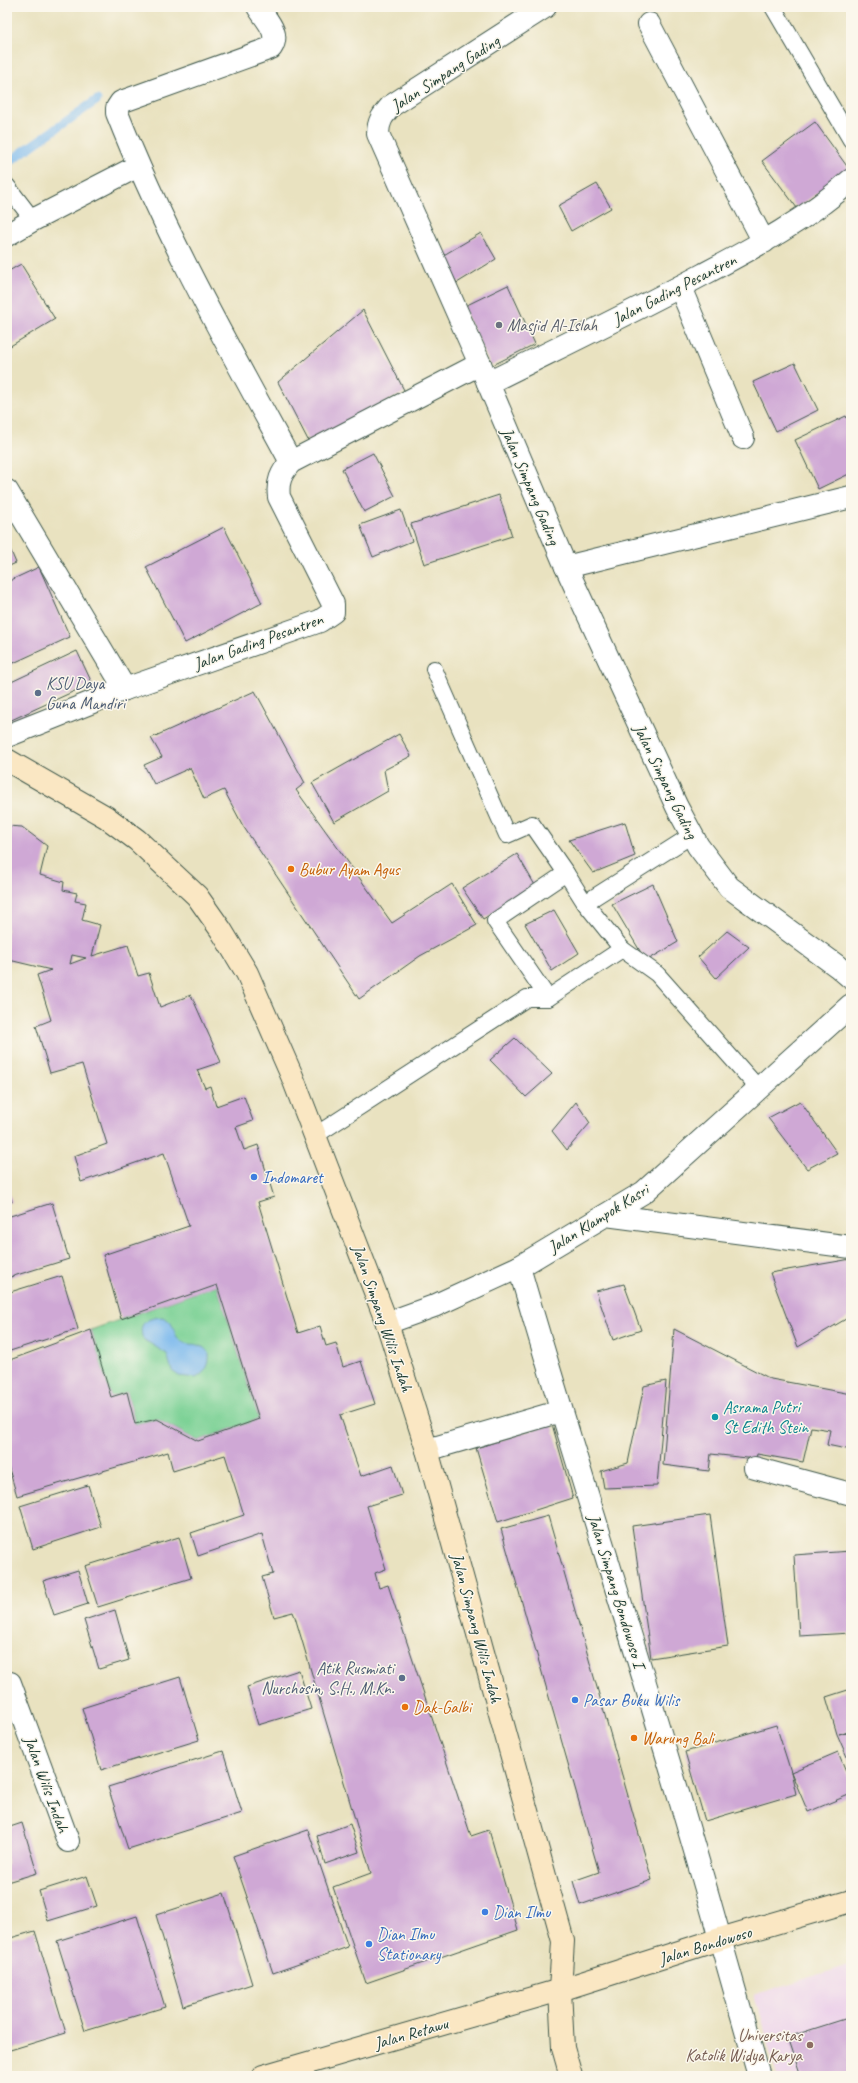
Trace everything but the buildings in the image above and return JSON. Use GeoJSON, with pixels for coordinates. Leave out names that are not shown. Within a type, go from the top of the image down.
{"type":"FeatureCollection","features":[{"type":"Feature","properties":{"kind":"main road","name":"Jalan Simpang Wilis Indah"},"geometry":{"type":"LineString","coordinates":[[7,760],[106,817],[137,840],[197,896],[221,930],[247,973],[292,1076],[316,1135],[387,1323],[427,1450],[563,1942],[560,1990],[562,2048],[571,2076]]}},
{"type":"Feature","properties":{"kind":"main road","name":"Jalan Bondowoso"},"geometry":{"type":"LineString","coordinates":[[560,1990],[720,1939],[851,1901]]}},
{"type":"Feature","properties":{"kind":"main road","name":"Jalan Retawu"},"geometry":{"type":"LineString","coordinates":[[263,2076],[560,1990]]}},
{"type":"Feature","properties":{"kind":"street"},"geometry":{"type":"LineString","coordinates":[[258,7],[276,34],[275,42],[271,48],[121,102],[117,108],[117,113],[138,166],[195,286],[291,462]]}},
{"type":"Feature","properties":{"kind":"street","name":"Jalan Simpang Gading"},"geometry":{"type":"LineString","coordinates":[[545,7],[391,106],[382,116],[378,126],[378,134],[484,374],[566,567],[677,807],[698,846],[728,887],[832,962],[851,978]]}},
{"type":"Feature","properties":{"kind":"street"},"geometry":{"type":"LineString","coordinates":[[649,24],[764,242]]}},
{"type":"Feature","properties":{"kind":"street"},"geometry":{"type":"LineString","coordinates":[[7,235],[138,166]]}},
{"type":"Feature","properties":{"kind":"street","name":"Jalan Gading Pesantren"},"geometry":{"type":"LineString","coordinates":[[7,736],[125,689],[320,621],[333,612],[333,604],[279,497],[278,482],[282,472],[291,462],[680,287],[764,242],[851,180]]}},
{"type":"Feature","properties":{"kind":"street"},"geometry":{"type":"LineString","coordinates":[[680,287],[743,438]]}},
{"type":"Feature","properties":{"kind":"street"},"geometry":{"type":"LineString","coordinates":[[7,491],[125,689]]}},
{"type":"Feature","properties":{"kind":"street"},"geometry":{"type":"LineString","coordinates":[[566,567],[851,497]]}},
{"type":"Feature","properties":{"kind":"street","name":"Jalan Klampok Kasri"},"geometry":{"type":"LineString","coordinates":[[387,1323],[434,1306],[519,1266],[644,1192],[851,1005]]}},
{"type":"Feature","properties":{"kind":"street"},"geometry":{"type":"LineString","coordinates":[[606,1215],[851,1247]]}},
{"type":"Feature","properties":{"kind":"street","name":"Jalan Simpang Bondowoso I"},"geometry":{"type":"LineString","coordinates":[[519,1266],[561,1411],[602,1542],[720,1939],[759,2076]]}},
{"type":"Feature","properties":{"kind":"street"},"geometry":{"type":"LineString","coordinates":[[427,1450],[561,1411]]}},
{"type":"Feature","properties":{"kind":"street"},"geometry":{"type":"LineString","coordinates":[[755,1468],[851,1494]]}},
{"type":"Feature","properties":{"kind":"street","name":"Jalan Wilis Indah"},"geometry":{"type":"LineString","coordinates":[[8,1680],[68,1840]]}},
{"type":"Feature","properties":{"kind":"lane"},"geometry":{"type":"LineString","coordinates":[[773,7],[851,140]]}},
{"type":"Feature","properties":{"kind":"lane"},"geometry":{"type":"LineString","coordinates":[[7,186],[33,220]]}},
{"type":"Feature","properties":{"kind":"lane"},"geometry":{"type":"LineString","coordinates":[[434,670],[507,835],[532,824],[585,903],[622,949],[657,974],[759,1089]]}},
{"type":"Feature","properties":{"kind":"lane"},"geometry":{"type":"LineString","coordinates":[[585,903],[692,835]]}},
{"type":"Feature","properties":{"kind":"lane"},"geometry":{"type":"LineString","coordinates":[[548,998],[495,921],[566,873]]}},
{"type":"Feature","properties":{"kind":"lane"},"geometry":{"type":"LineString","coordinates":[[316,1135],[527,998],[548,998],[622,949]]}},
{"type":"Feature","properties":{"kind":"shaded area","name":"Universitas Katolik Widya Karya"},"geometry":{"type":"Polygon","coordinates":[[[851,1964],[851,2076],[777,2076],[754,1995],[851,1964]]]}},
{"type":"Feature","properties":{"kind":"green space"},"geometry":{"type":"Polygon","coordinates":[[[217,1285],[259,1419],[198,1441],[157,1419],[135,1424],[127,1392],[111,1397],[91,1330],[217,1285]]]}},
{"type":"Feature","properties":{"kind":"water"},"geometry":{"type":"Polygon","coordinates":[[[162,1317],[170,1322],[176,1335],[181,1341],[188,1344],[201,1346],[209,1353],[207,1368],[196,1378],[179,1376],[172,1371],[167,1354],[143,1339],[141,1329],[145,1322],[152,1318],[162,1317]]]}},
{"type":"Feature","properties":{"kind":"waterway"},"geometry":{"type":"LineString","coordinates":[[7,163],[97,100]]}},
{"type":"Feature","properties":{"kind":"place","name":"Masjid Al-Islah"},"geometry":{"type":"Point","coordinates":[499,325]}},
{"type":"Feature","properties":{"kind":"place","name":"KSU Daya Guna Mandiri"},"geometry":{"type":"Point","coordinates":[38,693]}},
{"type":"Feature","properties":{"kind":"place","name":"Bubur Ayam Agus"},"geometry":{"type":"Point","coordinates":[291,869]}},
{"type":"Feature","properties":{"kind":"place","name":"Indomaret"},"geometry":{"type":"Point","coordinates":[254,1177]}},
{"type":"Feature","properties":{"kind":"place","name":"Asrama Putri St Edith Stein"},"geometry":{"type":"Point","coordinates":[715,1417]}},
{"type":"Feature","properties":{"kind":"place","name":"Atik Rusmiati Nurchosin, S.H., M.Kn."},"geometry":{"type":"Point","coordinates":[402,1678]}},
{"type":"Feature","properties":{"kind":"place","name":"Pasar Buku Wilis"},"geometry":{"type":"Point","coordinates":[575,1700]}},
{"type":"Feature","properties":{"kind":"place","name":"Dak-Galbi"},"geometry":{"type":"Point","coordinates":[405,1707]}},
{"type":"Feature","properties":{"kind":"place","name":"Warung Bali"},"geometry":{"type":"Point","coordinates":[634,1738]}},
{"type":"Feature","properties":{"kind":"place","name":"Dian Ilmu"},"geometry":{"type":"Point","coordinates":[485,1912]}},
{"type":"Feature","properties":{"kind":"place","name":"Dian Ilmu Stationary"},"geometry":{"type":"Point","coordinates":[369,1944]}},
{"type":"Feature","properties":{"kind":"place","name":"Universitas Katolik Widya Karya"},"geometry":{"type":"Point","coordinates":[810,2045]}}]}
